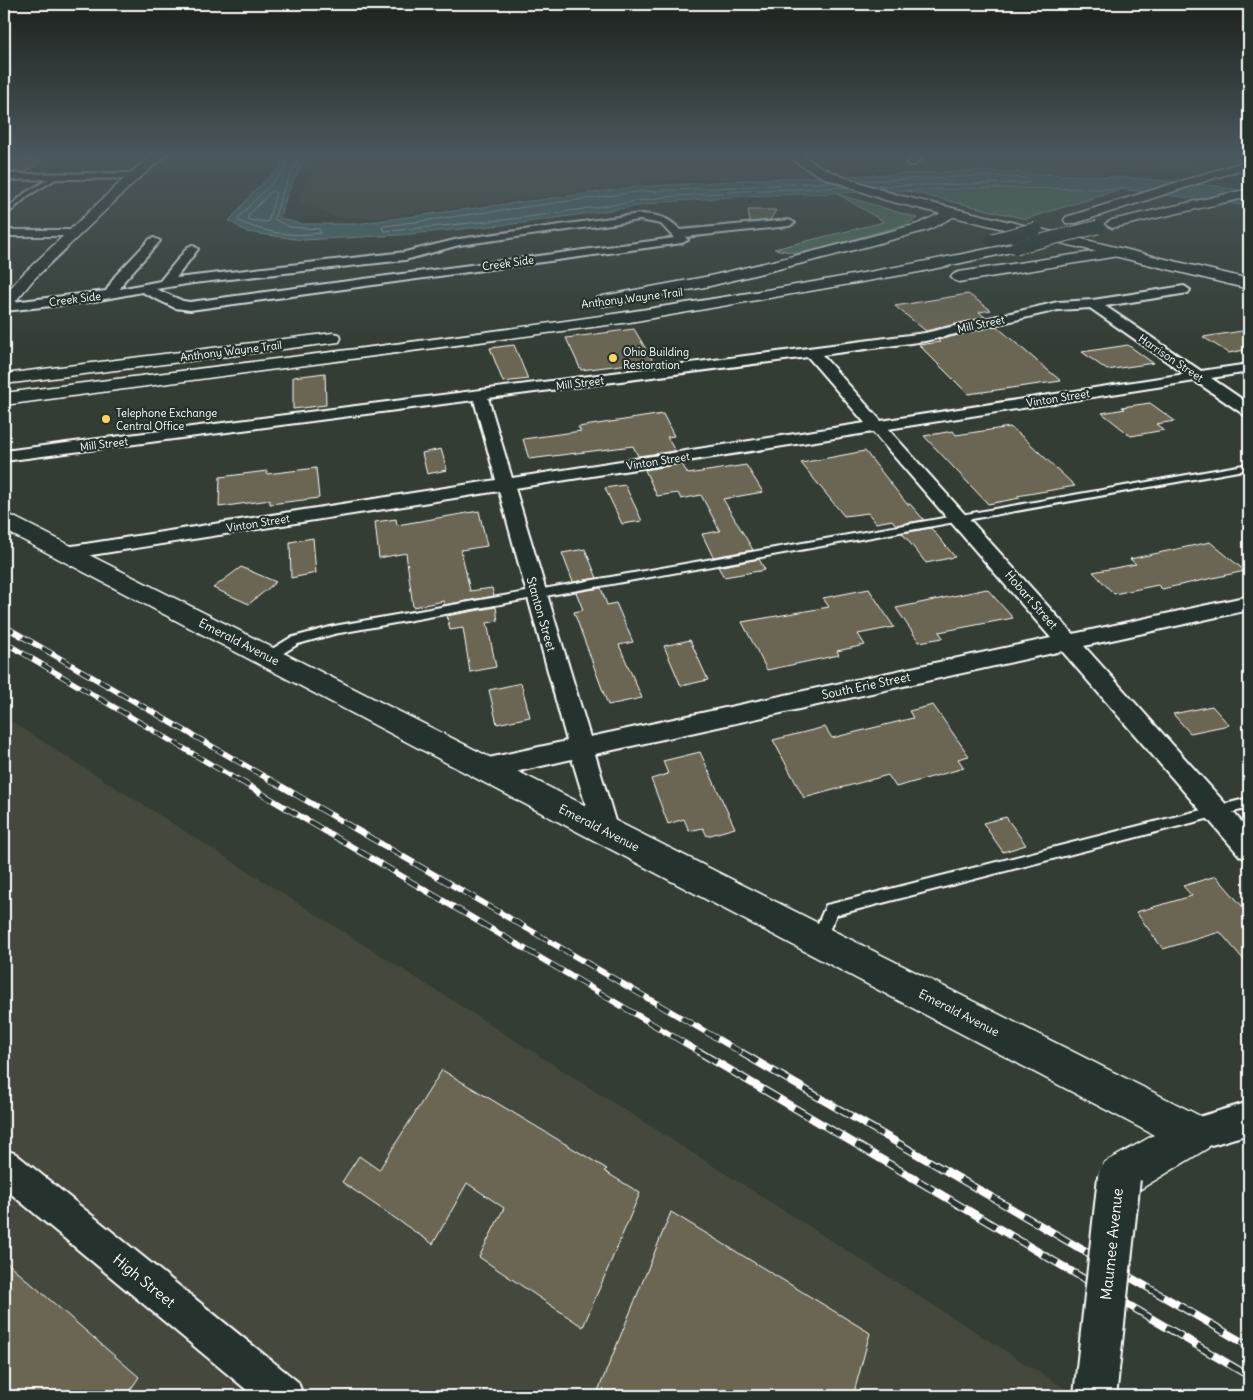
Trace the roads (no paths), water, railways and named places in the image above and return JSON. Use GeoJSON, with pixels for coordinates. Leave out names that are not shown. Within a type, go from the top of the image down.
{"type":"FeatureCollection","features":[{"type":"Feature","properties":{"kind":"main road"},"geometry":{"type":"LineString","coordinates":[[4,306],[28,278],[89,219]]}},
{"type":"Feature","properties":{"kind":"main road"},"geometry":{"type":"LineString","coordinates":[[603,301],[710,281],[826,253],[923,227],[938,219]]}},
{"type":"Feature","properties":{"kind":"main road"},"geometry":{"type":"LineString","coordinates":[[983,219],[1249,284]]}},
{"type":"Feature","properties":{"kind":"main road","name":"Anthony Wayne Trail"},"geometry":{"type":"LineString","coordinates":[[584,304],[776,280],[893,260],[992,240],[1073,219]]}},
{"type":"Feature","properties":{"kind":"main road","name":"Anthony Wayne Trail"},"geometry":{"type":"LineString","coordinates":[[4,399],[630,316],[919,268],[1131,219]]}},
{"type":"Feature","properties":{"kind":"main road"},"geometry":{"type":"LineString","coordinates":[[947,279],[1119,252]]}},
{"type":"Feature","properties":{"kind":"main road"},"geometry":{"type":"LineString","coordinates":[[630,316],[743,306],[927,282]]}},
{"type":"Feature","properties":{"kind":"main road","name":"Anthony Wayne Trail"},"geometry":{"type":"LineString","coordinates":[[4,379],[353,335]]}},
{"type":"Feature","properties":{"kind":"main road","name":"Emerald Avenue"},"geometry":{"type":"LineString","coordinates":[[4,521],[1194,1134]]}},
{"type":"Feature","properties":{"kind":"main road","name":"Maumee Avenue"},"geometry":{"type":"LineString","coordinates":[[1095,1396],[1119,1178],[1194,1134]]}},
{"type":"Feature","properties":{"kind":"street","name":"Creek Side"},"geometry":{"type":"LineString","coordinates":[[4,306],[110,295],[193,279],[405,256],[459,242],[623,219]]}},
{"type":"Feature","properties":{"kind":"street","name":"Creek Side"},"geometry":{"type":"LineString","coordinates":[[145,289],[180,305],[190,306],[682,240],[667,221],[661,219]]}},
{"type":"Feature","properties":{"kind":"street","name":"Creek Side"},"geometry":{"type":"LineString","coordinates":[[678,234],[789,223]]}},
{"type":"Feature","properties":{"kind":"street"},"geometry":{"type":"LineString","coordinates":[[4,233],[75,233]]}},
{"type":"Feature","properties":{"kind":"street"},"geometry":{"type":"LineString","coordinates":[[110,295],[119,279],[154,241]]}},
{"type":"Feature","properties":{"kind":"street"},"geometry":{"type":"LineString","coordinates":[[164,285],[192,249]]}},
{"type":"Feature","properties":{"kind":"street"},"geometry":{"type":"LineString","coordinates":[[405,256],[415,276]]}},
{"type":"Feature","properties":{"kind":"street","name":"Mill Street"},"geometry":{"type":"LineString","coordinates":[[4,456],[812,353],[925,336],[1058,306],[1093,304],[1184,290]]}},
{"type":"Feature","properties":{"kind":"street","name":"Harrison Street"},"geometry":{"type":"LineString","coordinates":[[1093,304],[1249,411]]}},
{"type":"Feature","properties":{"kind":"street","name":"Hobart Street"},"geometry":{"type":"LineString","coordinates":[[812,353],[1249,848]]}},
{"type":"Feature","properties":{"kind":"street","name":"Vinton Street"},"geometry":{"type":"LineString","coordinates":[[66,553],[1249,368]]}},
{"type":"Feature","properties":{"kind":"street","name":"Stanton Street"},"geometry":{"type":"LineString","coordinates":[[480,396],[535,593],[605,831]]}},
{"type":"Feature","properties":{"kind":"street","name":"South Erie Street"},"geometry":{"type":"LineString","coordinates":[[484,768],[1249,603]]}},
{"type":"Feature","properties":{"kind":"street"},"geometry":{"type":"LineString","coordinates":[[1194,1134],[1249,1118]]}},
{"type":"Feature","properties":{"kind":"street","name":"High Street"},"geometry":{"type":"LineString","coordinates":[[4,1166],[284,1396]]}},
{"type":"Feature","properties":{"kind":"lane"},"geometry":{"type":"LineString","coordinates":[[268,657],[294,641],[334,630],[1249,466]]}},
{"type":"Feature","properties":{"kind":"lane"},"geometry":{"type":"LineString","coordinates":[[818,941],[831,910],[1249,803]]}},
{"type":"Feature","properties":{"kind":"water"},"geometry":{"type":"Polygon","coordinates":[[[230,219],[284,219],[301,224],[355,224],[390,219],[547,219],[400,235],[303,240],[247,232],[229,221],[230,219]]]}},
{"type":"Feature","properties":{"kind":"railway"},"geometry":{"type":"LineString","coordinates":[[4,626],[272,781]]}},
{"type":"Feature","properties":{"kind":"railway"},"geometry":{"type":"LineString","coordinates":[[4,642],[239,781]]}},
{"type":"Feature","properties":{"kind":"railway"},"geometry":{"type":"LineString","coordinates":[[237,779],[703,1054]]}},
{"type":"Feature","properties":{"kind":"railway"},"geometry":{"type":"LineString","coordinates":[[269,779],[744,1054]]}},
{"type":"Feature","properties":{"kind":"railway"},"geometry":{"type":"LineString","coordinates":[[701,1053],[1249,1376]]}},
{"type":"Feature","properties":{"kind":"railway"},"geometry":{"type":"LineString","coordinates":[[742,1053],[1249,1346]]}},
{"type":"Feature","properties":{"kind":"place","name":"Ohio Building Restoration"},"geometry":{"type":"Point","coordinates":[613,358]}},
{"type":"Feature","properties":{"kind":"place","name":"Telephone Exchange Central Office"},"geometry":{"type":"Point","coordinates":[106,419]}}]}
